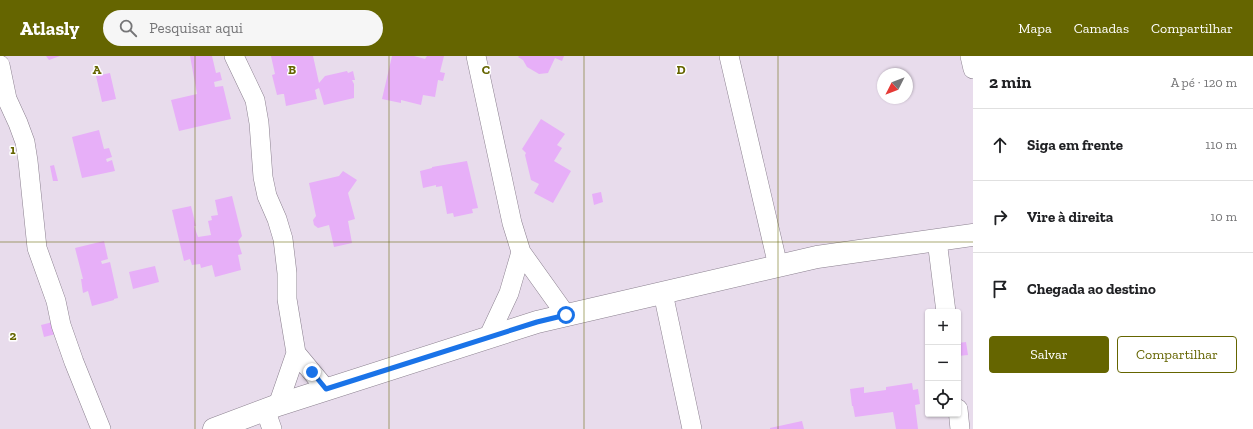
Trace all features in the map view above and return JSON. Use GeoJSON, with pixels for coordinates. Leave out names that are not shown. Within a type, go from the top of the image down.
{"type":"FeatureCollection","features":[{"type":"Feature","properties":{"kind":"street"},"geometry":{"type":"LineString","coordinates":[[234,56],[255,100],[259,123],[263,177],[267,196],[277,219],[283,239],[288,299],[296,353],[272,414]]}},
{"type":"Feature","properties":{"kind":"street"},"geometry":{"type":"LineString","coordinates":[[476,56],[512,223],[521,252],[566,315]]}},
{"type":"Feature","properties":{"kind":"street"},"geometry":{"type":"LineString","coordinates":[[729,56],[778,266]]}},
{"type":"Feature","properties":{"kind":"street"},"geometry":{"type":"LineString","coordinates":[[970,56],[973,69]]}},
{"type":"Feature","properties":{"kind":"street"},"geometry":{"type":"LineString","coordinates":[[0,65],[8,99],[25,142],[37,248],[56,301],[61,325],[74,362],[101,429]]}},
{"type":"Feature","properties":{"kind":"street"},"geometry":{"type":"LineString","coordinates":[[214,429],[272,414],[326,389],[537,322],[817,257],[973,235]]}},
{"type":"Feature","properties":{"kind":"street"},"geometry":{"type":"LineString","coordinates":[[937,240],[946,309]]}},
{"type":"Feature","properties":{"kind":"street"},"geometry":{"type":"LineString","coordinates":[[488,338],[509,293],[521,252]]}},
{"type":"Feature","properties":{"kind":"street"},"geometry":{"type":"LineString","coordinates":[[663,293],[692,429]]}},
{"type":"Feature","properties":{"kind":"street"},"geometry":{"type":"LineString","coordinates":[[296,353],[326,389]]}},
{"type":"Feature","properties":{"kind":"street"},"geometry":{"type":"LineString","coordinates":[[959,417],[960,429]]}},
{"type":"Feature","properties":{"kind":"building"},"geometry":{"type":"Polygon","coordinates":[[[46,56],[60,56],[49,60],[46,56]]]}},
{"type":"Feature","properties":{"kind":"building"},"geometry":{"type":"Polygon","coordinates":[[[190,56],[212,56],[216,73],[220,72],[222,80],[214,82],[215,87],[223,86],[231,119],[179,131],[171,100],[197,94],[190,56]]]}},
{"type":"Feature","properties":{"kind":"building"},"geometry":{"type":"Polygon","coordinates":[[[271,56],[313,56],[319,83],[325,76],[353,71],[355,80],[352,80],[354,84],[354,98],[324,105],[319,88],[315,90],[317,99],[286,106],[284,94],[277,95],[272,75],[275,74],[271,56]]]}},
{"type":"Feature","properties":{"kind":"building"},"geometry":{"type":"Polygon","coordinates":[[[392,56],[414,56],[425,59],[427,56],[444,56],[440,72],[445,73],[443,81],[438,80],[435,97],[423,95],[421,105],[401,100],[401,103],[382,99],[392,56]]]}},
{"type":"Feature","properties":{"kind":"building"},"geometry":{"type":"Polygon","coordinates":[[[564,56],[562,61],[555,58],[548,73],[539,74],[527,67],[523,60],[518,57],[564,56]]]}},
{"type":"Feature","properties":{"kind":"building"},"geometry":{"type":"Polygon","coordinates":[[[110,73],[116,99],[102,102],[96,76],[110,73]]]}},
{"type":"Feature","properties":{"kind":"building"},"geometry":{"type":"Polygon","coordinates":[[[541,119],[565,134],[557,145],[562,148],[554,161],[571,171],[553,203],[534,193],[539,184],[531,180],[525,155],[526,153],[522,149],[541,119]]]}},
{"type":"Feature","properties":{"kind":"building"},"geometry":{"type":"Polygon","coordinates":[[[99,130],[104,149],[109,148],[112,157],[106,159],[107,162],[112,160],[115,171],[82,178],[72,137],[99,130]]]}},
{"type":"Feature","properties":{"kind":"building"},"geometry":{"type":"Polygon","coordinates":[[[467,161],[478,208],[472,209],[473,213],[454,217],[453,213],[447,214],[442,186],[436,187],[436,185],[423,188],[420,171],[432,167],[467,161]]]}},
{"type":"Feature","properties":{"kind":"building"},"geometry":{"type":"Polygon","coordinates":[[[54,165],[58,181],[53,181],[50,166],[54,165]]]}},
{"type":"Feature","properties":{"kind":"building"},"geometry":{"type":"Polygon","coordinates":[[[343,171],[357,180],[348,193],[355,219],[348,221],[352,243],[334,247],[329,225],[318,228],[314,225],[313,220],[316,216],[309,183],[339,176],[343,171]]]}},
{"type":"Feature","properties":{"kind":"building"},"geometry":{"type":"Polygon","coordinates":[[[601,192],[603,202],[594,205],[592,194],[601,192]]]}},
{"type":"Feature","properties":{"kind":"building"},"geometry":{"type":"Polygon","coordinates":[[[232,196],[242,236],[238,241],[242,254],[238,255],[241,270],[215,277],[212,265],[201,268],[200,264],[192,265],[190,259],[184,261],[172,210],[191,206],[196,226],[194,226],[198,237],[211,235],[208,221],[212,220],[211,216],[218,215],[215,200],[232,196]]]}},
{"type":"Feature","properties":{"kind":"building"},"geometry":{"type":"Polygon","coordinates":[[[104,241],[108,259],[101,261],[102,264],[110,262],[118,298],[92,306],[88,291],[83,293],[81,279],[83,279],[75,248],[104,241]]]}},
{"type":"Feature","properties":{"kind":"building"},"geometry":{"type":"Polygon","coordinates":[[[155,266],[159,282],[133,289],[129,272],[155,266]]]}},
{"type":"Feature","properties":{"kind":"building"},"geometry":{"type":"Polygon","coordinates":[[[57,321],[60,333],[44,337],[41,325],[57,321]]]}},
{"type":"Feature","properties":{"kind":"building"},"geometry":{"type":"Polygon","coordinates":[[[966,342],[968,355],[961,356],[961,343],[966,342]]]}},
{"type":"Feature","properties":{"kind":"building"},"geometry":{"type":"Polygon","coordinates":[[[912,383],[913,390],[918,389],[920,404],[915,405],[918,429],[896,429],[893,412],[855,417],[850,389],[864,387],[864,393],[886,390],[886,387],[912,383]]]}},
{"type":"Feature","properties":{"kind":"building"},"geometry":{"type":"Polygon","coordinates":[[[802,421],[804,429],[770,429],[770,428],[802,421]]]}},
{"type":"Feature","properties":{"kind":"route"},"geometry":{"type":"LineString","coordinates":[[312,372],[326,389],[537,322],[566,315]]}}]}
